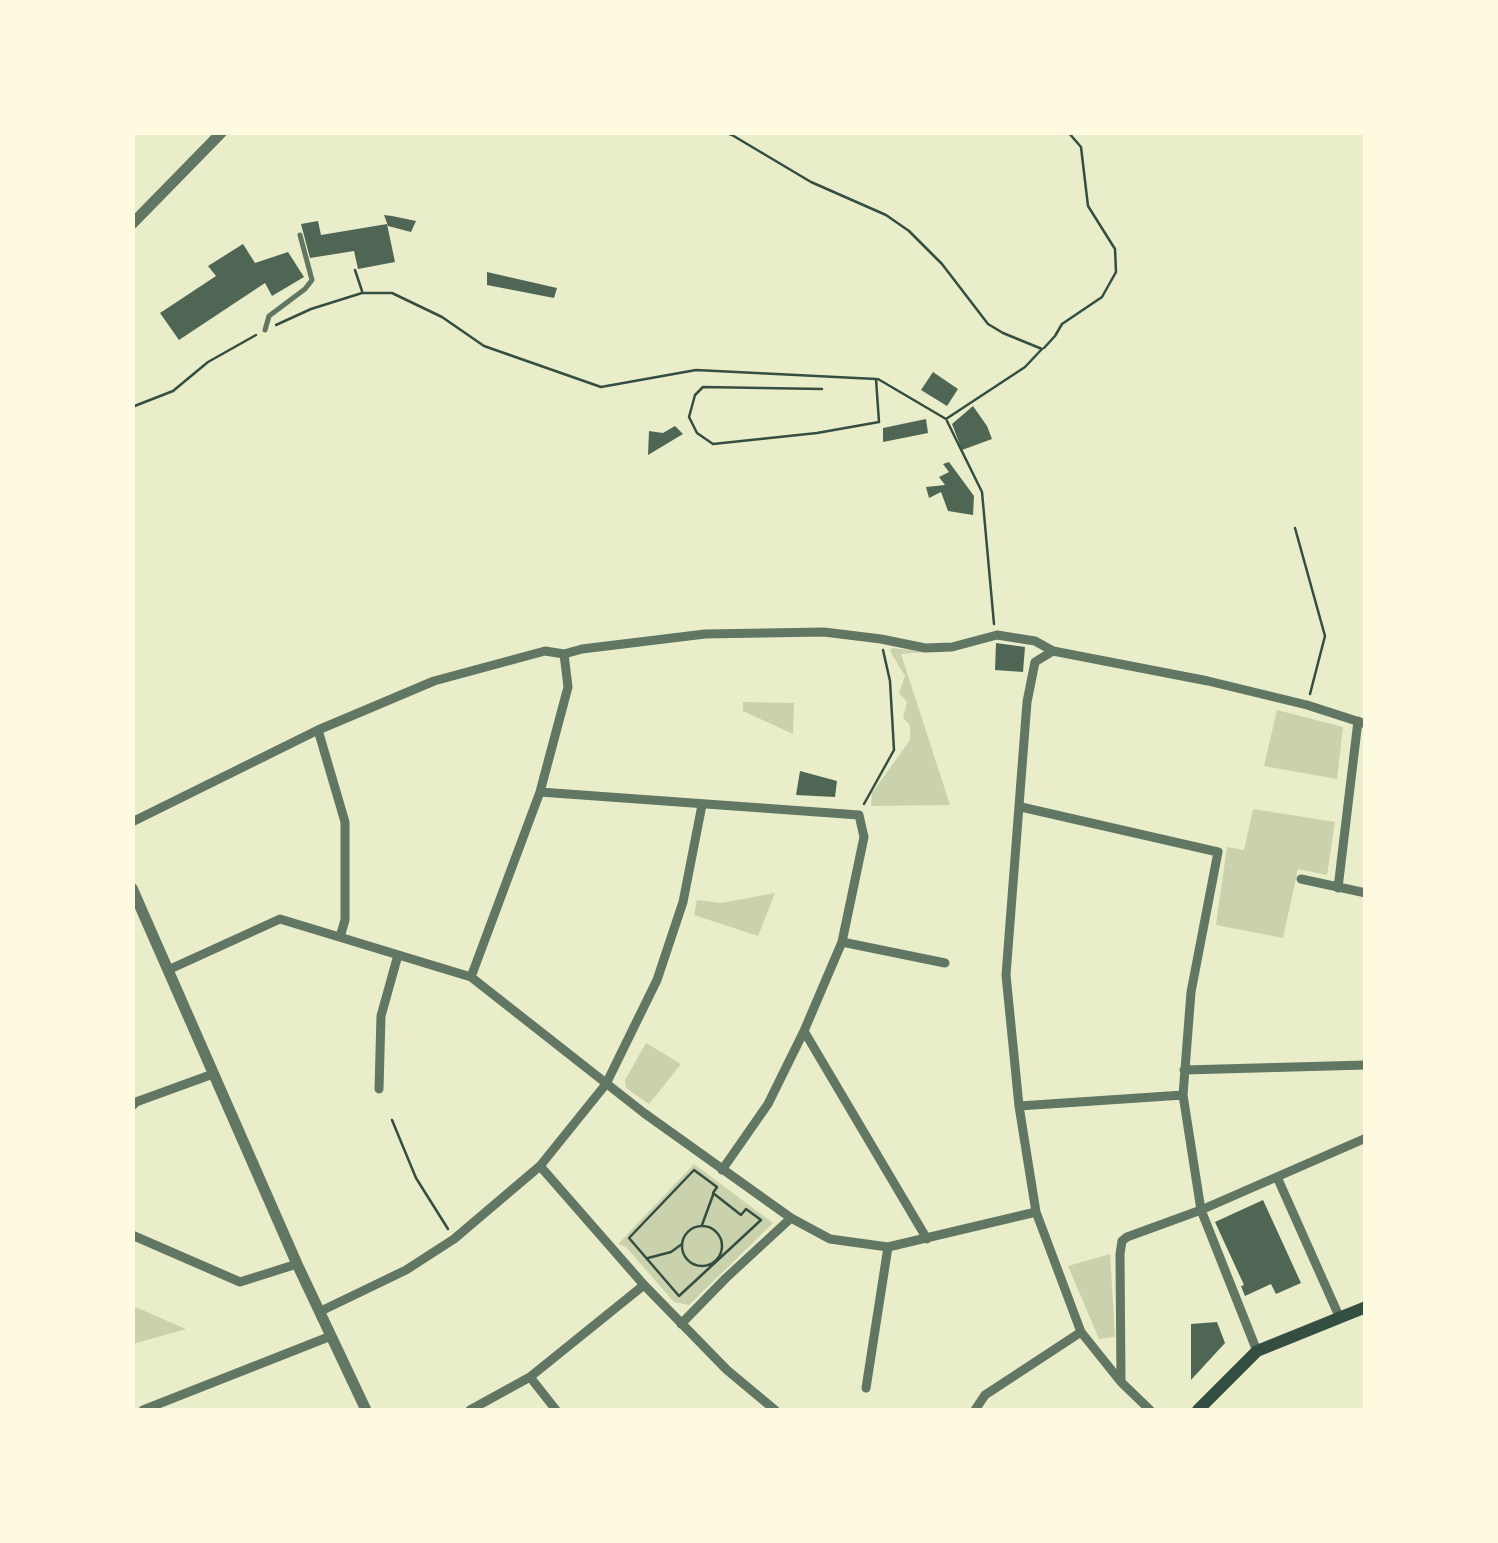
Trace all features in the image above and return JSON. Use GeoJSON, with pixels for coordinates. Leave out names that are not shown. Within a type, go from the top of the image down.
{"type":"FeatureCollection","features":[{"type":"Feature","properties":{"kind":"main road"},"geometry":{"type":"LineString","coordinates":[[1198,1410],[1256,1351],[1366,1306]]}},
{"type":"Feature","properties":{"kind":"street"},"geometry":{"type":"LineString","coordinates":[[132,224],[222,132]]}},
{"type":"Feature","properties":{"kind":"street"},"geometry":{"type":"LineString","coordinates":[[132,822],[318,730],[434,681],[544,651],[564,654],[705,634],[824,632],[924,648],[952,647],[998,635],[1036,641],[1053,651],[1208,681],[1362,723],[1338,888]]}},
{"type":"Feature","properties":{"kind":"street"},"geometry":{"type":"LineString","coordinates":[[1053,651],[1036,662],[1027,702],[1006,976],[1019,1106],[1036,1212],[1081,1332],[1150,1410]]}},
{"type":"Feature","properties":{"kind":"street"},"geometry":{"type":"LineString","coordinates":[[471,978],[540,792],[568,687],[564,654]]}},
{"type":"Feature","properties":{"kind":"street"},"geometry":{"type":"LineString","coordinates":[[318,730],[345,822],[345,920],[340,937]]}},
{"type":"Feature","properties":{"kind":"street"},"geometry":{"type":"LineString","coordinates":[[540,792],[858,815],[864,837],[842,942],[768,1104],[722,1170]]}},
{"type":"Feature","properties":{"kind":"street"},"geometry":{"type":"LineString","coordinates":[[321,1311],[406,1270],[454,1239],[540,1166],[606,1084],[657,980],[683,902],[702,805]]}},
{"type":"Feature","properties":{"kind":"street"},"geometry":{"type":"LineString","coordinates":[[1021,807],[1218,852],[1191,992],[1183,1095],[1201,1210],[1256,1351]]}},
{"type":"Feature","properties":{"kind":"street"},"geometry":{"type":"LineString","coordinates":[[1301,879],[1366,893]]}},
{"type":"Feature","properties":{"kind":"street"},"geometry":{"type":"LineString","coordinates":[[132,888],[140,924],[168,970],[297,1264],[366,1410]]}},
{"type":"Feature","properties":{"kind":"street"},"geometry":{"type":"LineString","coordinates":[[168,970],[280,920],[471,978],[722,1170],[791,1218],[830,1239],[888,1247],[1036,1212]]}},
{"type":"Feature","properties":{"kind":"street"},"geometry":{"type":"LineString","coordinates":[[842,942],[945,963]]}},
{"type":"Feature","properties":{"kind":"street"},"geometry":{"type":"LineString","coordinates":[[380,1089],[381,1016],[398,955]]}},
{"type":"Feature","properties":{"kind":"street"},"geometry":{"type":"LineString","coordinates":[[804,1031],[927,1239]]}},
{"type":"Feature","properties":{"kind":"street"},"geometry":{"type":"LineString","coordinates":[[1184,1070],[1366,1065]]}},
{"type":"Feature","properties":{"kind":"street"},"geometry":{"type":"LineString","coordinates":[[132,1106],[212,1074]]}},
{"type":"Feature","properties":{"kind":"street"},"geometry":{"type":"LineString","coordinates":[[1019,1106],[1183,1095]]}},
{"type":"Feature","properties":{"kind":"street"},"geometry":{"type":"LineString","coordinates":[[1122,1382],[1122,1241],[1366,1138]]}},
{"type":"Feature","properties":{"kind":"street"},"geometry":{"type":"LineString","coordinates":[[540,1166],[644,1285],[727,1370],[775,1410]]}},
{"type":"Feature","properties":{"kind":"street"},"geometry":{"type":"LineString","coordinates":[[1277,1177],[1339,1316]]}},
{"type":"Feature","properties":{"kind":"street"},"geometry":{"type":"LineString","coordinates":[[682,1324],[791,1218]]}},
{"type":"Feature","properties":{"kind":"street"},"geometry":{"type":"LineString","coordinates":[[132,1235],[240,1282],[297,1264]]}},
{"type":"Feature","properties":{"kind":"street"},"geometry":{"type":"LineString","coordinates":[[866,1388],[888,1247]]}},
{"type":"Feature","properties":{"kind":"street"},"geometry":{"type":"LineString","coordinates":[[470,1410],[530,1377],[644,1285]]}},
{"type":"Feature","properties":{"kind":"street"},"geometry":{"type":"LineString","coordinates":[[975,1410],[985,1395],[1081,1332]]}},
{"type":"Feature","properties":{"kind":"street"},"geometry":{"type":"LineString","coordinates":[[143,1410],[331,1336]]}},
{"type":"Feature","properties":{"kind":"street"},"geometry":{"type":"LineString","coordinates":[[530,1377],[556,1410]]}},
{"type":"Feature","properties":{"kind":"lane"},"geometry":{"type":"LineString","coordinates":[[265,330],[269,316],[312,280],[300,235]]}},
{"type":"Feature","properties":{"kind":"path"},"geometry":{"type":"LineString","coordinates":[[725,132],[810,182],[886,215],[909,231],[942,264],[988,324],[1042,348]]}},
{"type":"Feature","properties":{"kind":"path"},"geometry":{"type":"LineString","coordinates":[[946,419],[1025,367],[1062,324],[1102,297],[1116,272],[1115,249],[1088,206],[1081,147],[1068,132]]}},
{"type":"Feature","properties":{"kind":"path"},"geometry":{"type":"LineString","coordinates":[[356,270],[362,293]]}},
{"type":"Feature","properties":{"kind":"path"},"geometry":{"type":"LineString","coordinates":[[132,407],[173,391],[208,362],[265,330],[362,293],[392,292],[442,317],[484,346],[601,386],[696,370],[876,378],[946,419],[982,492],[998,635]]}},
{"type":"Feature","properties":{"kind":"path"},"geometry":{"type":"LineString","coordinates":[[822,388],[703,387],[689,416],[697,433],[712,444],[879,422],[876,378]]}},
{"type":"Feature","properties":{"kind":"path"},"geometry":{"type":"LineString","coordinates":[[1296,528],[1325,636],[1306,705]]}},
{"type":"Feature","properties":{"kind":"path"},"geometry":{"type":"LineString","coordinates":[[858,815],[894,750],[890,681],[880,639]]}},
{"type":"Feature","properties":{"kind":"path"},"geometry":{"type":"LineString","coordinates":[[392,1120],[416,1178],[454,1239]]}},
{"type":"Feature","properties":{"kind":"path"},"geometry":{"type":"LineString","coordinates":[[701,1226],[714,1193],[717,1188],[694,1170],[629,1238],[679,1296],[760,1220],[746,1209],[741,1214],[714,1193]]}},
{"type":"Feature","properties":{"kind":"path"},"geometry":{"type":"LineString","coordinates":[[646,1258],[671,1252],[683,1243],[688,1232],[701,1226],[714,1230],[722,1241],[721,1254],[712,1264],[693,1264],[684,1255],[683,1243]]}},
{"type":"Feature","properties":{"kind":"green space"},"geometry":{"type":"Polygon","coordinates":[[[892,648],[925,652],[901,654],[950,805],[871,806],[872,793],[910,740],[910,725],[903,718],[907,702],[899,693],[905,676],[890,651],[892,648]]]}},
{"type":"Feature","properties":{"kind":"green space"},"geometry":{"type":"Polygon","coordinates":[[[743,702],[794,703],[793,734],[743,711],[743,702]]]}},
{"type":"Feature","properties":{"kind":"green space"},"geometry":{"type":"Polygon","coordinates":[[[1277,710],[1343,727],[1337,779],[1264,766],[1277,710]]]}},
{"type":"Feature","properties":{"kind":"green space"},"geometry":{"type":"Polygon","coordinates":[[[1253,809],[1335,822],[1327,875],[1298,869],[1283,938],[1216,925],[1227,847],[1244,850],[1253,809]]]}},
{"type":"Feature","properties":{"kind":"green space"},"geometry":{"type":"Polygon","coordinates":[[[775,893],[758,936],[694,915],[697,900],[721,903],[775,893]]]}},
{"type":"Feature","properties":{"kind":"green space"},"geometry":{"type":"Polygon","coordinates":[[[646,1043],[681,1064],[649,1104],[626,1088],[625,1080],[646,1043]]]}},
{"type":"Feature","properties":{"kind":"green space"},"geometry":{"type":"Polygon","coordinates":[[[694,1164],[773,1223],[689,1305],[674,1302],[626,1247],[618,1244],[694,1164]]]}},
{"type":"Feature","properties":{"kind":"green space"},"geometry":{"type":"Polygon","coordinates":[[[1110,1254],[1115,1337],[1099,1339],[1068,1266],[1110,1254]]]}},
{"type":"Feature","properties":{"kind":"green space"},"geometry":{"type":"Polygon","coordinates":[[[133,1306],[186,1329],[133,1344],[133,1306]]]}},
{"type":"Feature","properties":{"kind":"building"},"geometry":{"type":"Polygon","coordinates":[[[384,215],[416,221],[411,232],[388,226],[384,215]]]}},
{"type":"Feature","properties":{"kind":"building"},"geometry":{"type":"Polygon","coordinates":[[[318,221],[321,235],[387,224],[395,262],[358,269],[354,251],[310,258],[301,224],[318,221]]]}},
{"type":"Feature","properties":{"kind":"building"},"geometry":{"type":"Polygon","coordinates":[[[243,244],[255,263],[288,252],[304,277],[272,296],[265,283],[179,340],[160,313],[216,276],[208,266],[243,244]]]}},
{"type":"Feature","properties":{"kind":"building"},"geometry":{"type":"Polygon","coordinates":[[[487,272],[557,288],[554,298],[487,285],[487,272]]]}},
{"type":"Feature","properties":{"kind":"building"},"geometry":{"type":"Polygon","coordinates":[[[933,372],[958,389],[947,406],[921,390],[933,372]]]}},
{"type":"Feature","properties":{"kind":"building"},"geometry":{"type":"Polygon","coordinates":[[[973,406],[992,439],[962,450],[952,424],[973,406]]]}},
{"type":"Feature","properties":{"kind":"building"},"geometry":{"type":"Polygon","coordinates":[[[926,419],[928,433],[883,442],[883,428],[926,419]]]}},
{"type":"Feature","properties":{"kind":"building"},"geometry":{"type":"Polygon","coordinates":[[[675,426],[683,434],[648,455],[649,431],[663,433],[675,426]]]}},
{"type":"Feature","properties":{"kind":"building"},"geometry":{"type":"Polygon","coordinates":[[[949,462],[974,496],[973,515],[948,511],[941,492],[929,498],[926,487],[945,485],[939,477],[949,472],[943,464],[949,462]]]}},
{"type":"Feature","properties":{"kind":"building"},"geometry":{"type":"Polygon","coordinates":[[[996,643],[1025,647],[1023,672],[995,670],[996,643]]]}},
{"type":"Feature","properties":{"kind":"building"},"geometry":{"type":"Polygon","coordinates":[[[800,771],[837,781],[835,797],[796,795],[800,771]]]}},
{"type":"Feature","properties":{"kind":"building"},"geometry":{"type":"Polygon","coordinates":[[[1263,1200],[1301,1283],[1276,1294],[1271,1284],[1245,1296],[1241,1286],[1244,1285],[1215,1222],[1263,1200]]]}},
{"type":"Feature","properties":{"kind":"building"},"geometry":{"type":"Polygon","coordinates":[[[1217,1322],[1225,1343],[1191,1380],[1191,1324],[1217,1322]]]}}]}
